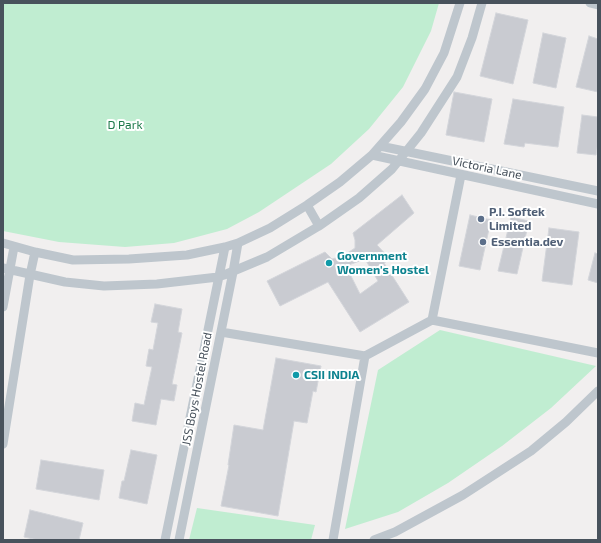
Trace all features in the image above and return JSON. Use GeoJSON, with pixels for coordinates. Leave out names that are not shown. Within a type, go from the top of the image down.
{"type":"FeatureCollection","features":[{"type":"Feature","properties":{"kind":"street"},"geometry":{"type":"LineString","coordinates":[[3,243],[73,260],[129,259],[187,255],[225,247],[238,243],[270,228],[340,182],[372,155],[401,122],[424,89],[444,53],[460,3]]}},
{"type":"Feature","properties":{"kind":"street"},"geometry":{"type":"LineString","coordinates":[[6,269],[65,282],[104,286],[157,284],[218,277],[267,257],[319,226],[359,198],[392,169],[421,133],[457,77],[472,38],[482,3]]}},
{"type":"Feature","properties":{"kind":"street"},"geometry":{"type":"LineString","coordinates":[[590,3],[598,5]]}},
{"type":"Feature","properties":{"kind":"street","name":"Victoria Lane"},"geometry":{"type":"LineString","coordinates":[[380,146],[598,191]]}},
{"type":"Feature","properties":{"kind":"street","name":"Victoria Lane"},"geometry":{"type":"LineString","coordinates":[[372,155],[598,204]]}},
{"type":"Feature","properties":{"kind":"street"},"geometry":{"type":"LineString","coordinates":[[432,320],[461,175]]}},
{"type":"Feature","properties":{"kind":"street"},"geometry":{"type":"LineString","coordinates":[[307,205],[319,226]]}},
{"type":"Feature","properties":{"kind":"street","name":"JSS Boys Hostel Road"},"geometry":{"type":"LineString","coordinates":[[180,539],[238,243]]}},
{"type":"Feature","properties":{"kind":"street"},"geometry":{"type":"LineString","coordinates":[[3,306],[6,269],[14,246]]}},
{"type":"Feature","properties":{"kind":"street","name":"JSS Boys Hostel Road"},"geometry":{"type":"LineString","coordinates":[[165,538],[225,247]]}},
{"type":"Feature","properties":{"kind":"street"},"geometry":{"type":"LineString","coordinates":[[3,444],[35,252]]}},
{"type":"Feature","properties":{"kind":"street"},"geometry":{"type":"LineString","coordinates":[[221,332],[365,356],[432,320],[598,353]]}},
{"type":"Feature","properties":{"kind":"street"},"geometry":{"type":"LineString","coordinates":[[333,540],[365,356]]}},
{"type":"Feature","properties":{"kind":"street"},"geometry":{"type":"LineString","coordinates":[[374,540],[395,532],[463,495],[531,451],[566,422],[598,391]]}},
{"type":"Feature","properties":{"kind":"street"},"geometry":{"type":"LineString","coordinates":[[165,538],[180,539]]}},
{"type":"Feature","properties":{"kind":"green space","name":"D Park"},"geometry":{"type":"Polygon","coordinates":[[[3,3],[439,3],[431,31],[403,87],[369,129],[331,164],[259,212],[227,229],[174,243],[125,247],[59,242],[3,231],[3,3]]]}},
{"type":"Feature","properties":{"kind":"green space"},"geometry":{"type":"Polygon","coordinates":[[[440,330],[596,366],[551,408],[502,446],[448,483],[398,512],[345,529],[378,370],[440,330]]]}},
{"type":"Feature","properties":{"kind":"green space"},"geometry":{"type":"Polygon","coordinates":[[[197,508],[315,525],[311,540],[189,540],[197,508]]]}},
{"type":"Feature","properties":{"kind":"building"},"geometry":{"type":"Polygon","coordinates":[[[496,13],[528,20],[513,84],[480,76],[496,13]]]}},
{"type":"Feature","properties":{"kind":"building"},"geometry":{"type":"Polygon","coordinates":[[[543,33],[566,38],[556,88],[533,83],[543,33]]]}},
{"type":"Feature","properties":{"kind":"building"},"geometry":{"type":"Polygon","coordinates":[[[589,36],[598,39],[598,92],[576,87],[589,36]]]}},
{"type":"Feature","properties":{"kind":"building"},"geometry":{"type":"Polygon","coordinates":[[[454,92],[492,99],[484,142],[446,135],[454,92]]]}},
{"type":"Feature","properties":{"kind":"building"},"geometry":{"type":"Polygon","coordinates":[[[513,99],[564,107],[558,147],[525,143],[524,147],[504,144],[513,99]]]}},
{"type":"Feature","properties":{"kind":"building"},"geometry":{"type":"Polygon","coordinates":[[[582,115],[598,117],[598,143],[596,155],[577,153],[582,115]]]}},
{"type":"Feature","properties":{"kind":"building","name":"Government Women's Hostel"},"geometry":{"type":"Polygon","coordinates":[[[402,195],[414,213],[377,245],[390,259],[384,263],[409,302],[360,332],[328,282],[280,306],[267,281],[325,252],[332,259],[343,256],[355,248],[353,233],[402,195]],[[365,259],[346,266],[360,294],[378,281],[365,259]]]}},
{"type":"Feature","properties":{"kind":"building"},"geometry":{"type":"Polygon","coordinates":[[[470,215],[491,220],[480,270],[459,266],[470,215]]]}},
{"type":"Feature","properties":{"kind":"building"},"geometry":{"type":"Polygon","coordinates":[[[511,217],[529,221],[517,274],[498,271],[511,217]]]}},
{"type":"Feature","properties":{"kind":"building"},"geometry":{"type":"Polygon","coordinates":[[[549,228],[579,232],[572,285],[542,281],[549,228]]]}},
{"type":"Feature","properties":{"kind":"building"},"geometry":{"type":"Polygon","coordinates":[[[595,253],[598,254],[598,283],[588,280],[595,253]]]}},
{"type":"Feature","properties":{"kind":"building"},"geometry":{"type":"Polygon","coordinates":[[[155,304],[182,309],[178,332],[182,333],[172,384],[177,385],[174,401],[161,399],[156,425],[132,421],[135,403],[144,405],[152,367],[146,366],[149,349],[153,350],[158,323],[151,322],[155,304]]]}},
{"type":"Feature","properties":{"kind":"building"},"geometry":{"type":"Polygon","coordinates":[[[276,358],[321,366],[316,392],[313,391],[307,423],[294,421],[278,516],[221,506],[229,465],[234,425],[263,430],[276,358]]]}},
{"type":"Feature","properties":{"kind":"building"},"geometry":{"type":"Polygon","coordinates":[[[131,450],[157,455],[147,504],[119,498],[122,481],[124,481],[131,450]]]}},
{"type":"Feature","properties":{"kind":"building"},"geometry":{"type":"Polygon","coordinates":[[[41,460],[104,470],[99,500],[36,489],[41,460]]]}},
{"type":"Feature","properties":{"kind":"building"},"geometry":{"type":"Polygon","coordinates":[[[30,510],[83,523],[79,540],[38,540],[24,537],[30,510]]]}},
{"type":"Feature","properties":{"kind":"place","name":"P.I. Softek Limited"},"geometry":{"type":"Point","coordinates":[481,219]}},
{"type":"Feature","properties":{"kind":"place","name":"Essentia.dev"},"geometry":{"type":"Point","coordinates":[483,242]}},
{"type":"Feature","properties":{"kind":"place","name":"Government Women's Hostel"},"geometry":{"type":"Point","coordinates":[329,263]}},
{"type":"Feature","properties":{"kind":"place","name":"CSII INDIA"},"geometry":{"type":"Point","coordinates":[296,375]}}]}
